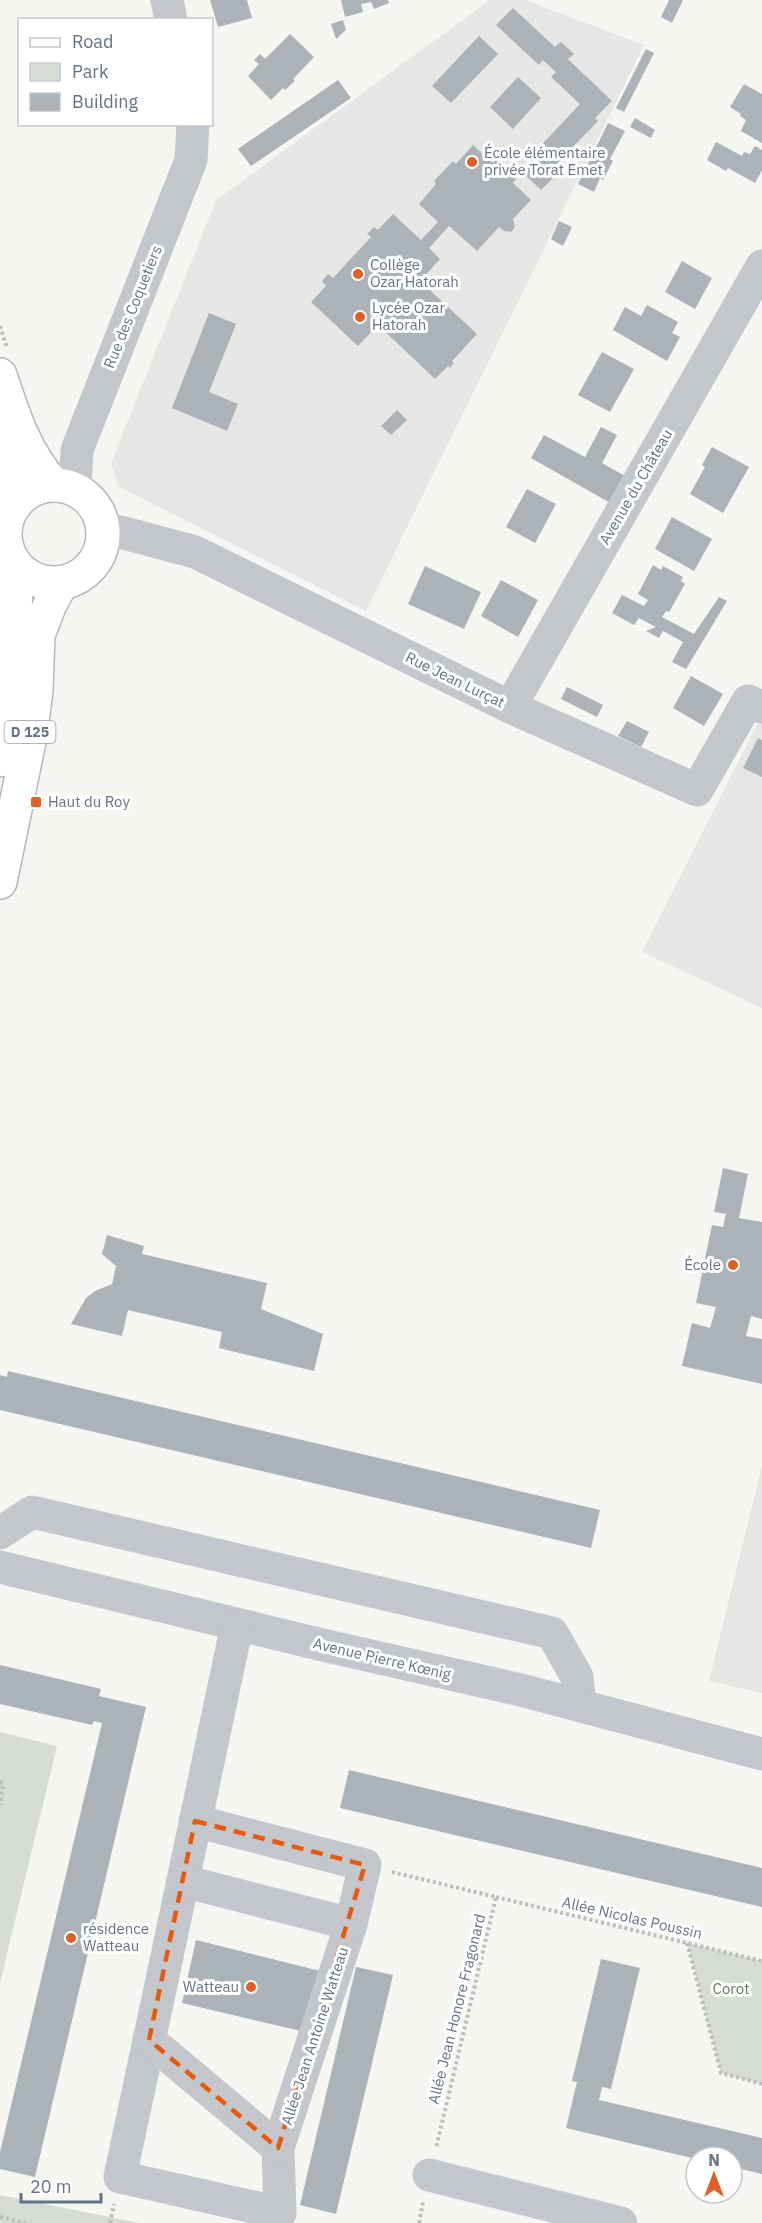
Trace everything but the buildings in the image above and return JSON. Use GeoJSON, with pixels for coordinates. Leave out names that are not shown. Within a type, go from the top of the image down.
{"type":"FeatureCollection","features":[{"type":"Feature","properties":{"kind":"main road"},"geometry":{"type":"LineString","coordinates":[[0,375],[13,417],[37,463],[64,488],[91,502],[104,530],[103,544],[97,560],[87,572],[61,584],[29,576],[11,560]]}},
{"type":"Feature","properties":{"kind":"main road"},"geometry":{"type":"LineString","coordinates":[[0,429],[8,454],[15,505]]}},
{"type":"Feature","properties":{"kind":"main road"},"geometry":{"type":"LineString","coordinates":[[0,760],[6,723],[15,605],[15,573],[6,549],[4,532],[8,516],[28,492],[39,487],[64,488]]}},
{"type":"Feature","properties":{"kind":"main road","name":"D 125"},"geometry":{"type":"LineString","coordinates":[[0,882],[30,736],[36,691],[38,635],[50,603],[61,584]]}},
{"type":"Feature","properties":{"kind":"street"},"geometry":{"type":"LineString","coordinates":[[167,0],[171,18]]}},
{"type":"Feature","properties":{"kind":"street","name":"Rue des Coquetiers"},"geometry":{"type":"LineString","coordinates":[[64,488],[191,160],[193,126]]}},
{"type":"Feature","properties":{"kind":"street","name":"Avenue du Château"},"geometry":{"type":"LineString","coordinates":[[510,707],[762,266]]}},
{"type":"Feature","properties":{"kind":"street","name":"Rue Jean Lurçat"},"geometry":{"type":"LineString","coordinates":[[104,530],[124,532],[195,552],[510,707],[698,790],[748,701],[762,707]]}},
{"type":"Feature","properties":{"kind":"street"},"geometry":{"type":"LineString","coordinates":[[0,1533],[32,1512],[552,1633],[577,1677],[580,1705]]}},
{"type":"Feature","properties":{"kind":"street","name":"Avenue Pierre Kœnig"},"geometry":{"type":"LineString","coordinates":[[0,1567],[580,1705],[762,1754]]}},
{"type":"Feature","properties":{"kind":"street","name":"Allée Jean Antoine Watteau"},"geometry":{"type":"LineString","coordinates":[[237,1625],[120,2177],[280,2213],[278,2148],[351,1924],[365,1865]]}},
{"type":"Feature","properties":{"kind":"street"},"geometry":{"type":"LineString","coordinates":[[195,1821],[365,1865]]}},
{"type":"Feature","properties":{"kind":"street"},"geometry":{"type":"LineString","coordinates":[[183,1881],[351,1924]]}},
{"type":"Feature","properties":{"kind":"street","name":"Allée Jean Antoine Watteau"},"geometry":{"type":"LineString","coordinates":[[149,2040],[278,2148]]}},
{"type":"Feature","properties":{"kind":"street"},"geometry":{"type":"LineString","coordinates":[[429,2175],[621,2223]]}},
{"type":"Feature","properties":{"kind":"path"},"geometry":{"type":"LineString","coordinates":[[0,1782],[3,1783],[0,1805]]}},
{"type":"Feature","properties":{"kind":"path","name":"Allée Jean Honore Fragonard"},"geometry":{"type":"LineString","coordinates":[[365,1865],[496,1897],[418,2223]]}},
{"type":"Feature","properties":{"kind":"path","name":"Allée Nicolas Poussin"},"geometry":{"type":"LineString","coordinates":[[496,1897],[762,1961]]}},
{"type":"Feature","properties":{"kind":"path"},"geometry":{"type":"LineString","coordinates":[[687,1943],[721,2073],[762,2084]]}},
{"type":"Feature","properties":{"kind":"path"},"geometry":{"type":"LineString","coordinates":[[0,2217],[26,2223]]}},
{"type":"Feature","properties":{"kind":"highlighted area"},"geometry":{"type":"Polygon","coordinates":[[[195,1821],[365,1865],[278,2148],[149,2040],[195,1821]]]}},
{"type":"Feature","properties":{"kind":"shaded area"},"geometry":{"type":"Polygon","coordinates":[[[490,0],[525,0],[644,45],[366,611],[118,486],[111,463],[216,200],[490,0]]]}},
{"type":"Feature","properties":{"kind":"shaded area"},"geometry":{"type":"Polygon","coordinates":[[[762,717],[762,1008],[642,952],[762,717]]]}},
{"type":"Feature","properties":{"kind":"shaded area"},"geometry":{"type":"Polygon","coordinates":[[[762,1465],[762,1693],[709,1681],[762,1465]]]}},
{"type":"Feature","properties":{"kind":"green space"},"geometry":{"type":"Polygon","coordinates":[[[0,1732],[57,1746],[0,1983],[0,1732]]]}},
{"type":"Feature","properties":{"kind":"green space","name":"Corot"},"geometry":{"type":"Polygon","coordinates":[[[687,1943],[762,1961],[762,2084],[721,2073],[687,1943]]]}},
{"type":"Feature","properties":{"kind":"green space"},"geometry":{"type":"Polygon","coordinates":[[[0,2195],[139,2223],[0,2223],[0,2195]]]}},
{"type":"Feature","properties":{"kind":"place","name":"École élémentaire privée Torat Emet"},"geometry":{"type":"Point","coordinates":[472,162]}},
{"type":"Feature","properties":{"kind":"place","name":"Collège Ozar Hatorah"},"geometry":{"type":"Point","coordinates":[358,274]}},
{"type":"Feature","properties":{"kind":"place","name":"Lycée Ozar Hatorah"},"geometry":{"type":"Point","coordinates":[360,317]}},
{"type":"Feature","properties":{"kind":"place","name":"Haut du Roy"},"geometry":{"type":"Point","coordinates":[36,802]}},
{"type":"Feature","properties":{"kind":"place","name":"École"},"geometry":{"type":"Point","coordinates":[733,1265]}},
{"type":"Feature","properties":{"kind":"place","name":"résidence Watteau"},"geometry":{"type":"Point","coordinates":[71,1938]}},
{"type":"Feature","properties":{"kind":"place","name":"Watteau"},"geometry":{"type":"Point","coordinates":[251,1987]}}]}
